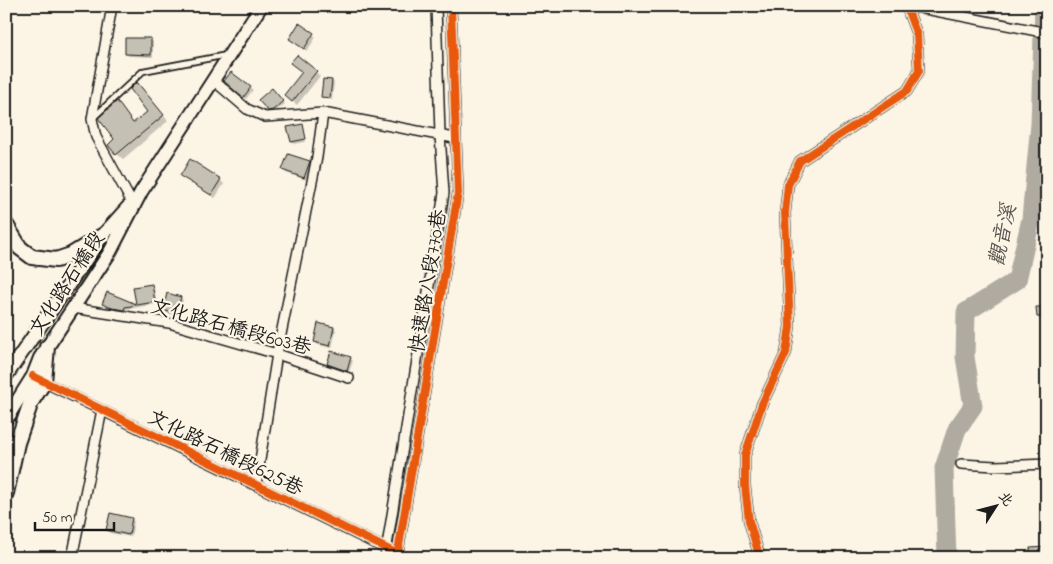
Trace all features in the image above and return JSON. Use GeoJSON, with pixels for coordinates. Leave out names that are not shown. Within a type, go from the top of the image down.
{"type":"FeatureCollection","features":[{"type":"Feature","properties":{"kind":"main road","name":"文化路石橋段"},"geometry":{"type":"LineString","coordinates":[[47,347],[110,252],[141,192],[261,6]]}},
{"type":"Feature","properties":{"kind":"main road","name":"文化路石橋段"},"geometry":{"type":"LineString","coordinates":[[6,376],[102,236],[141,192]]}},
{"type":"Feature","properties":{"kind":"main road"},"geometry":{"type":"LineString","coordinates":[[6,225],[20,248],[32,257],[56,260],[71,255],[102,236]]}},
{"type":"Feature","properties":{"kind":"main road"},"geometry":{"type":"LineString","coordinates":[[6,494],[17,443],[47,347]]}},
{"type":"Feature","properties":{"kind":"main road"},"geometry":{"type":"LineString","coordinates":[[7,416],[38,379]]}},
{"type":"Feature","properties":{"kind":"street"},"geometry":{"type":"LineString","coordinates":[[112,6],[92,119],[96,137],[132,202]]}},
{"type":"Feature","properties":{"kind":"street"},"geometry":{"type":"LineString","coordinates":[[386,553],[444,193],[440,135],[436,6]]}},
{"type":"Feature","properties":{"kind":"street","name":"快速路八段770巷"},"geometry":{"type":"LineString","coordinates":[[400,557],[458,194],[454,138],[451,6]]}},
{"type":"Feature","properties":{"kind":"street"},"geometry":{"type":"LineString","coordinates":[[760,558],[749,521],[745,486],[745,455],[762,404],[786,353],[790,326],[785,213],[788,184],[800,160],[907,91],[919,71],[917,35],[908,6],[1047,33]]}},
{"type":"Feature","properties":{"kind":"street"},"geometry":{"type":"LineString","coordinates":[[213,80],[248,109],[264,117],[322,113],[454,138]]}},
{"type":"Feature","properties":{"kind":"street"},"geometry":{"type":"LineString","coordinates":[[256,485],[277,354],[317,157],[322,113]]}},
{"type":"Feature","properties":{"kind":"street","name":"文化路石橋段603巷"},"geometry":{"type":"LineString","coordinates":[[73,308],[169,322],[277,354],[349,378]]}},
{"type":"Feature","properties":{"kind":"street","name":"文化路石橋段625巷"},"geometry":{"type":"LineString","coordinates":[[38,379],[256,485],[386,553],[400,557]]}},
{"type":"Feature","properties":{"kind":"street"},"geometry":{"type":"LineString","coordinates":[[72,558],[102,410]]}},
{"type":"Feature","properties":{"kind":"street"},"geometry":{"type":"LineString","coordinates":[[961,464],[995,466],[1047,464]]}},
{"type":"Feature","properties":{"kind":"lane"},"geometry":{"type":"LineString","coordinates":[[92,119],[143,71],[230,54]]}},
{"type":"Feature","properties":{"kind":"building"},"geometry":{"type":"Polygon","coordinates":[[[299,23],[314,33],[304,49],[289,39],[299,23]]]}},
{"type":"Feature","properties":{"kind":"building"},"geometry":{"type":"Polygon","coordinates":[[[125,38],[151,38],[151,55],[125,54],[125,38]]]}},
{"type":"Feature","properties":{"kind":"building"},"geometry":{"type":"Polygon","coordinates":[[[297,55],[317,71],[292,102],[284,95],[302,72],[290,63],[297,55]]]}},
{"type":"Feature","properties":{"kind":"building"},"geometry":{"type":"Polygon","coordinates":[[[231,72],[251,87],[243,98],[224,81],[231,72]]]}},
{"type":"Feature","properties":{"kind":"building"},"geometry":{"type":"Polygon","coordinates":[[[323,79],[332,80],[330,98],[321,97],[323,79]]]}},
{"type":"Feature","properties":{"kind":"building"},"geometry":{"type":"Polygon","coordinates":[[[137,82],[164,115],[116,155],[108,145],[114,139],[98,118],[117,101],[133,123],[147,112],[130,89],[137,82]]]}},
{"type":"Feature","properties":{"kind":"building"},"geometry":{"type":"Polygon","coordinates":[[[272,88],[283,101],[273,110],[268,111],[258,100],[272,88]]]}},
{"type":"Feature","properties":{"kind":"building"},"geometry":{"type":"Polygon","coordinates":[[[303,124],[306,139],[291,142],[287,127],[303,124]]]}},
{"type":"Feature","properties":{"kind":"building"},"geometry":{"type":"Polygon","coordinates":[[[288,154],[310,161],[304,178],[282,170],[288,154]]]}},
{"type":"Feature","properties":{"kind":"building"},"geometry":{"type":"Polygon","coordinates":[[[190,159],[221,179],[211,195],[180,176],[190,159]]]}},
{"type":"Feature","properties":{"kind":"building"},"geometry":{"type":"Polygon","coordinates":[[[152,284],[155,302],[125,307],[124,310],[102,304],[107,292],[136,304],[133,287],[152,284]]]}},
{"type":"Feature","properties":{"kind":"building"},"geometry":{"type":"Polygon","coordinates":[[[167,293],[181,297],[176,314],[163,310],[167,293]]]}},
{"type":"Feature","properties":{"kind":"building"},"geometry":{"type":"Polygon","coordinates":[[[1036,307],[1047,307],[1047,317],[1037,317],[1036,307]]]}},
{"type":"Feature","properties":{"kind":"building"},"geometry":{"type":"Polygon","coordinates":[[[318,323],[334,327],[330,346],[314,342],[318,323]]]}},
{"type":"Feature","properties":{"kind":"building"},"geometry":{"type":"Polygon","coordinates":[[[331,351],[351,357],[347,371],[327,364],[331,351]]]}},
{"type":"Feature","properties":{"kind":"building"},"geometry":{"type":"Polygon","coordinates":[[[110,513],[132,518],[129,535],[106,530],[110,513]]]}},
{"type":"Feature","properties":{"kind":"building"},"geometry":{"type":"Polygon","coordinates":[[[1047,547],[1047,558],[1030,558],[1030,548],[1047,547]]]}},
{"type":"Feature","properties":{"kind":"waterway","name":"觀音溪"},"geometry":{"type":"LineString","coordinates":[[947,558],[944,468],[957,429],[973,406],[965,357],[966,312],[1017,280],[1031,219],[1040,124],[1044,6]]}},
{"type":"Feature","properties":{"kind":"cycle path"},"geometry":{"type":"LineString","coordinates":[[397,558],[458,193],[451,6]]}},
{"type":"Feature","properties":{"kind":"cycle path"},"geometry":{"type":"LineString","coordinates":[[760,558],[749,521],[745,486],[745,455],[762,404],[786,353],[790,326],[785,213],[788,185],[800,161],[907,91],[919,71],[917,35],[906,6]]}},
{"type":"Feature","properties":{"kind":"cycle path"},"geometry":{"type":"LineString","coordinates":[[33,376],[404,557]]}}]}
